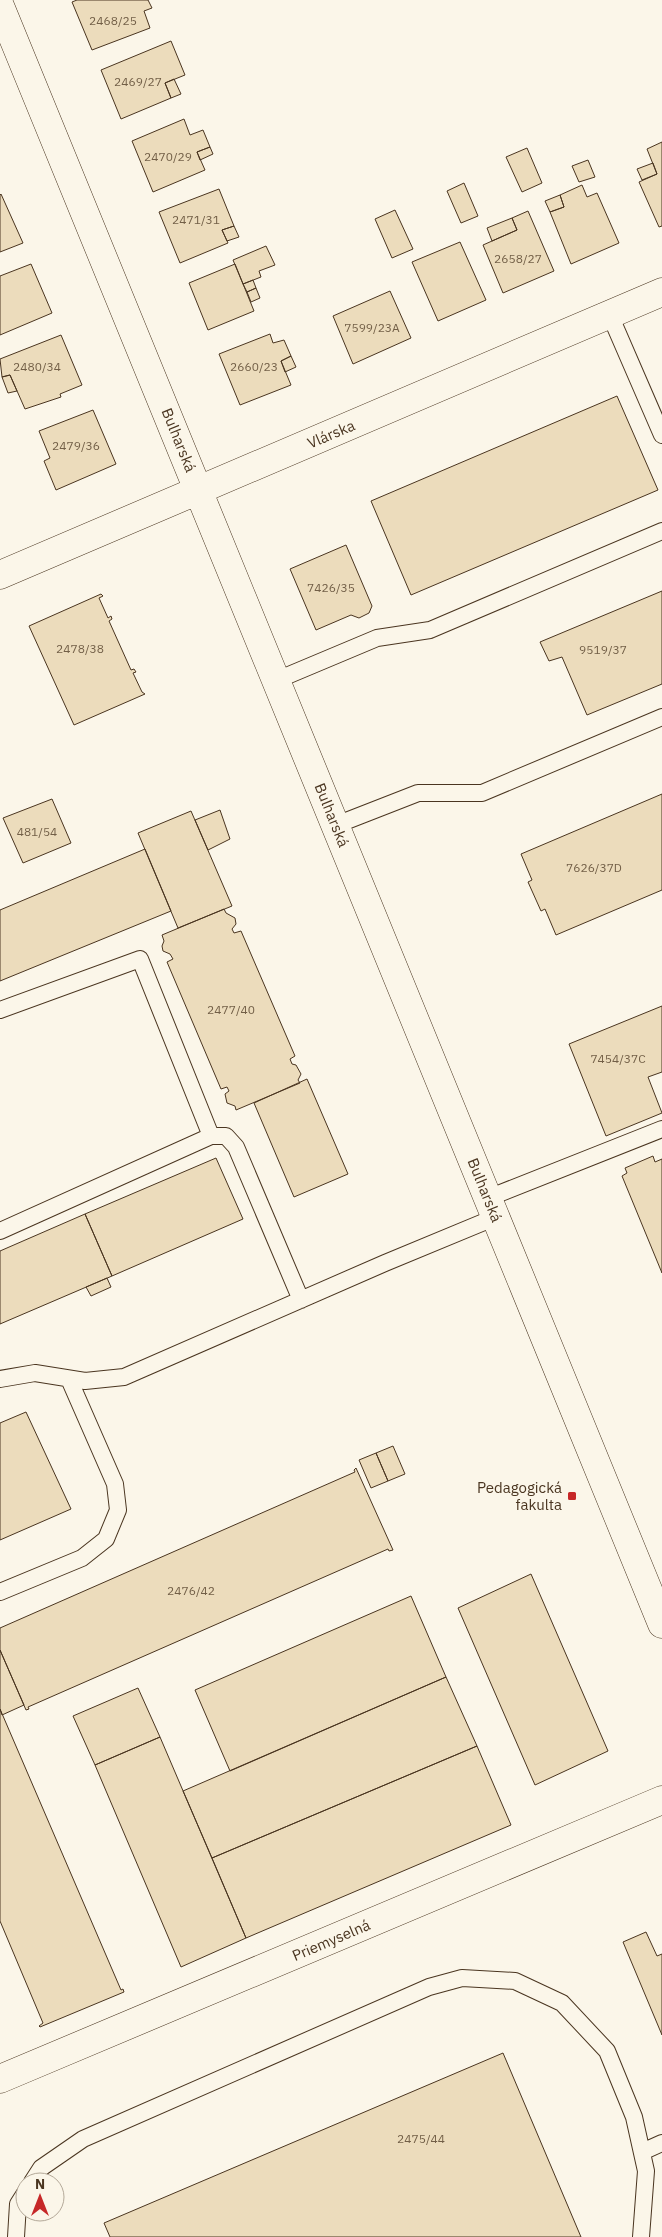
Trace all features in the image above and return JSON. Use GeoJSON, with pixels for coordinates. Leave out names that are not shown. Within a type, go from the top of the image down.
{"type":"FeatureCollection","features":[{"type":"Feature","properties":{"kind":"street","name":"Bulharská"},"geometry":{"type":"LineString","coordinates":[[0,6],[662,1624]]}},
{"type":"Feature","properties":{"kind":"street","name":"Vlárska"},"geometry":{"type":"LineString","coordinates":[[0,574],[662,292]]}},
{"type":"Feature","properties":{"kind":"street","name":"Priemyselná"},"geometry":{"type":"LineString","coordinates":[[0,2079],[662,1800]]}},
{"type":"Feature","properties":{"kind":"lane"},"geometry":{"type":"LineString","coordinates":[[610,314],[662,435]]}},
{"type":"Feature","properties":{"kind":"lane"},"geometry":{"type":"LineString","coordinates":[[277,680],[377,638],[430,630],[662,531]]}},
{"type":"Feature","properties":{"kind":"lane"},"geometry":{"type":"LineString","coordinates":[[336,825],[418,793],[482,793],[662,717]]}},
{"type":"Feature","properties":{"kind":"lane"},"geometry":{"type":"LineString","coordinates":[[0,1010],[140,959],[212,1136]]}},
{"type":"Feature","properties":{"kind":"lane"},"geometry":{"type":"LineString","coordinates":[[0,1379],[35,1373],[85,1382],[124,1376],[301,1300],[662,1129]]}},
{"type":"Feature","properties":{"kind":"lane"},"geometry":{"type":"LineString","coordinates":[[0,1231],[212,1136],[226,1136],[236,1147],[301,1300]]}},
{"type":"Feature","properties":{"kind":"lane"},"geometry":{"type":"LineString","coordinates":[[0,1592],[82,1558],[106,1539],[118,1510],[115,1484],[69,1379]]}},
{"type":"Feature","properties":{"kind":"lane"},"geometry":{"type":"LineString","coordinates":[[38,2172],[41,2168],[83,2139],[429,1988],[462,1978],[515,1981],[562,2003],[607,2051],[634,2116],[646,2171],[641,2237]]}},
{"type":"Feature","properties":{"kind":"lane"},"geometry":{"type":"LineString","coordinates":[[642,2152],[662,2143]]}},
{"type":"Feature","properties":{"kind":"lane"},"geometry":{"type":"LineString","coordinates":[[16,2237],[17,2222]]}},
{"type":"Feature","properties":{"kind":"building"},"geometry":{"type":"Polygon","coordinates":[[[77,0],[148,0],[152,8],[144,11],[150,28],[92,50],[72,2],[77,0]]]}},
{"type":"Feature","properties":{"kind":"building"},"geometry":{"type":"Polygon","coordinates":[[[171,41],[185,75],[165,83],[171,98],[121,119],[101,70],[171,41]]]}},
{"type":"Feature","properties":{"kind":"building"},"geometry":{"type":"Polygon","coordinates":[[[174,79],[181,94],[171,98],[165,83],[174,79]]]}},
{"type":"Feature","properties":{"kind":"building"},"geometry":{"type":"Polygon","coordinates":[[[184,119],[190,135],[203,130],[210,147],[197,152],[205,170],[153,192],[132,141],[184,119]]]}},
{"type":"Feature","properties":{"kind":"building"},"geometry":{"type":"Polygon","coordinates":[[[662,142],[662,226],[659,227],[639,182],[657,174],[647,149],[662,142]]]}},
{"type":"Feature","properties":{"kind":"building"},"geometry":{"type":"Polygon","coordinates":[[[210,147],[213,154],[200,160],[197,152],[210,147]]]}},
{"type":"Feature","properties":{"kind":"building"},"geometry":{"type":"Polygon","coordinates":[[[527,148],[542,183],[522,192],[506,157],[527,148]]]}},
{"type":"Feature","properties":{"kind":"building"},"geometry":{"type":"Polygon","coordinates":[[[588,160],[595,177],[579,182],[572,166],[588,160]]]}},
{"type":"Feature","properties":{"kind":"building"},"geometry":{"type":"Polygon","coordinates":[[[653,163],[657,174],[642,180],[637,169],[653,163]]]}},
{"type":"Feature","properties":{"kind":"building"},"geometry":{"type":"Polygon","coordinates":[[[464,183],[478,216],[461,223],[447,191],[464,183]]]}},
{"type":"Feature","properties":{"kind":"building"},"geometry":{"type":"Polygon","coordinates":[[[582,185],[587,197],[597,193],[619,243],[571,264],[550,212],[564,207],[560,195],[582,185]]]}},
{"type":"Feature","properties":{"kind":"building"},"geometry":{"type":"Polygon","coordinates":[[[219,189],[234,226],[222,230],[228,243],[180,263],[159,212],[219,189]]]}},
{"type":"Feature","properties":{"kind":"building"},"geometry":{"type":"Polygon","coordinates":[[[0,195],[23,243],[0,252],[0,195]]]}},
{"type":"Feature","properties":{"kind":"building"},"geometry":{"type":"Polygon","coordinates":[[[560,195],[564,207],[550,212],[545,201],[560,195]]]}},
{"type":"Feature","properties":{"kind":"building"},"geometry":{"type":"Polygon","coordinates":[[[395,210],[413,249],[392,258],[375,219],[395,210]]]}},
{"type":"Feature","properties":{"kind":"building"},"geometry":{"type":"Polygon","coordinates":[[[528,211],[554,271],[503,293],[483,245],[517,230],[512,218],[528,211]]]}},
{"type":"Feature","properties":{"kind":"building"},"geometry":{"type":"Polygon","coordinates":[[[512,218],[517,230],[492,241],[487,228],[512,218]]]}},
{"type":"Feature","properties":{"kind":"building"},"geometry":{"type":"Polygon","coordinates":[[[234,226],[239,237],[227,241],[222,230],[234,226]]]}},
{"type":"Feature","properties":{"kind":"building"},"geometry":{"type":"Polygon","coordinates":[[[460,242],[486,300],[438,321],[412,262],[460,242]]]}},
{"type":"Feature","properties":{"kind":"building"},"geometry":{"type":"Polygon","coordinates":[[[266,246],[275,265],[259,271],[261,277],[243,284],[233,260],[266,246]]]}},
{"type":"Feature","properties":{"kind":"building"},"geometry":{"type":"Polygon","coordinates":[[[31,264],[52,313],[0,335],[0,276],[31,264]]]}},
{"type":"Feature","properties":{"kind":"building"},"geometry":{"type":"Polygon","coordinates":[[[235,264],[254,311],[208,330],[189,283],[235,264]]]}},
{"type":"Feature","properties":{"kind":"building"},"geometry":{"type":"Polygon","coordinates":[[[253,280],[256,288],[247,292],[243,284],[253,280]]]}},
{"type":"Feature","properties":{"kind":"building"},"geometry":{"type":"Polygon","coordinates":[[[256,288],[260,298],[251,302],[247,292],[256,288]]]}},
{"type":"Feature","properties":{"kind":"building"},"geometry":{"type":"Polygon","coordinates":[[[390,291],[411,338],[353,364],[333,316],[390,291]]]}},
{"type":"Feature","properties":{"kind":"building"},"geometry":{"type":"Polygon","coordinates":[[[270,334],[273,343],[284,340],[291,356],[281,361],[291,385],[240,405],[219,354],[270,334]]]}},
{"type":"Feature","properties":{"kind":"building"},"geometry":{"type":"Polygon","coordinates":[[[61,335],[82,385],[60,394],[61,397],[25,409],[10,375],[2,377],[0,359],[61,335]]]}},
{"type":"Feature","properties":{"kind":"building"},"geometry":{"type":"Polygon","coordinates":[[[291,356],[296,367],[285,372],[281,361],[291,356]]]}},
{"type":"Feature","properties":{"kind":"building"},"geometry":{"type":"Polygon","coordinates":[[[10,375],[17,391],[8,393],[2,377],[10,375]]]}},
{"type":"Feature","properties":{"kind":"building"},"geometry":{"type":"Polygon","coordinates":[[[617,396],[658,490],[411,595],[371,501],[617,396]]]}},
{"type":"Feature","properties":{"kind":"building"},"geometry":{"type":"Polygon","coordinates":[[[93,410],[116,464],[56,490],[44,461],[50,458],[39,431],[93,410]]]}},
{"type":"Feature","properties":{"kind":"building"},"geometry":{"type":"Polygon","coordinates":[[[346,545],[372,606],[369,613],[359,618],[351,615],[316,630],[290,569],[346,545]]]}},
{"type":"Feature","properties":{"kind":"building"},"geometry":{"type":"Polygon","coordinates":[[[662,591],[662,684],[587,715],[562,657],[549,661],[540,642],[662,591]]]}},
{"type":"Feature","properties":{"kind":"building"},"geometry":{"type":"Polygon","coordinates":[[[101,594],[103,596],[99,598],[108,618],[111,616],[112,619],[109,621],[131,670],[134,669],[136,672],[133,673],[142,692],[145,694],[74,725],[29,626],[101,594]]]}},
{"type":"Feature","properties":{"kind":"building"},"geometry":{"type":"Polygon","coordinates":[[[662,794],[662,890],[556,935],[545,909],[541,911],[528,882],[532,880],[521,854],[662,794]]]}},
{"type":"Feature","properties":{"kind":"building"},"geometry":{"type":"Polygon","coordinates":[[[52,799],[71,843],[23,863],[3,818],[52,799]]]}},
{"type":"Feature","properties":{"kind":"building"},"geometry":{"type":"Polygon","coordinates":[[[220,810],[230,839],[208,850],[195,820],[220,810]]]}},
{"type":"Feature","properties":{"kind":"building"},"geometry":{"type":"Polygon","coordinates":[[[191,811],[232,906],[178,928],[138,833],[191,811]]]}},
{"type":"Feature","properties":{"kind":"building"},"geometry":{"type":"Polygon","coordinates":[[[145,849],[171,911],[0,981],[0,910],[145,849]]]}},
{"type":"Feature","properties":{"kind":"building"},"geometry":{"type":"Polygon","coordinates":[[[224,909],[226,913],[235,918],[236,924],[232,929],[234,933],[241,931],[295,1056],[290,1059],[292,1064],[296,1065],[301,1074],[298,1080],[300,1083],[236,1110],[235,1106],[227,1103],[225,1094],[229,1091],[227,1087],[221,1089],[167,962],[173,959],[170,954],[163,951],[162,946],[164,941],[162,935],[224,909]]]}},
{"type":"Feature","properties":{"kind":"building"},"geometry":{"type":"Polygon","coordinates":[[[662,1006],[662,1072],[648,1077],[662,1113],[606,1136],[569,1044],[662,1006]]]}},
{"type":"Feature","properties":{"kind":"building"},"geometry":{"type":"Polygon","coordinates":[[[307,1079],[348,1174],[294,1197],[254,1103],[307,1079]]]}},
{"type":"Feature","properties":{"kind":"building"},"geometry":{"type":"Polygon","coordinates":[[[653,1156],[655,1162],[662,1159],[662,1273],[622,1176],[627,1173],[625,1168],[653,1156]]]}},
{"type":"Feature","properties":{"kind":"building"},"geometry":{"type":"Polygon","coordinates":[[[216,1158],[243,1219],[112,1276],[85,1214],[216,1158]]]}},
{"type":"Feature","properties":{"kind":"building"},"geometry":{"type":"Polygon","coordinates":[[[85,1214],[112,1276],[0,1324],[0,1251],[85,1214]]]}},
{"type":"Feature","properties":{"kind":"building"},"geometry":{"type":"Polygon","coordinates":[[[107,1278],[111,1287],[91,1296],[86,1287],[107,1278]]]}},
{"type":"Feature","properties":{"kind":"building"},"geometry":{"type":"Polygon","coordinates":[[[26,1412],[71,1509],[0,1540],[0,1423],[26,1412]]]}},
{"type":"Feature","properties":{"kind":"building"},"geometry":{"type":"Polygon","coordinates":[[[393,1446],[405,1474],[388,1481],[376,1453],[393,1446]]]}},
{"type":"Feature","properties":{"kind":"building"},"geometry":{"type":"Polygon","coordinates":[[[376,1453],[388,1481],[371,1488],[359,1460],[376,1453]]]}},
{"type":"Feature","properties":{"kind":"building"},"geometry":{"type":"Polygon","coordinates":[[[356,1468],[393,1550],[389,1551],[388,1549],[28,1707],[29,1709],[26,1710],[0,1650],[0,1628],[355,1472],[356,1468]]]}},
{"type":"Feature","properties":{"kind":"building"},"geometry":{"type":"Polygon","coordinates":[[[531,1574],[608,1751],[535,1785],[458,1608],[531,1574]]]}},
{"type":"Feature","properties":{"kind":"building"},"geometry":{"type":"Polygon","coordinates":[[[411,1596],[446,1677],[230,1771],[195,1690],[411,1596]]]}},
{"type":"Feature","properties":{"kind":"building"},"geometry":{"type":"Polygon","coordinates":[[[0,1650],[24,1705],[2,1715],[0,1709],[0,1650]]]}},
{"type":"Feature","properties":{"kind":"building"},"geometry":{"type":"Polygon","coordinates":[[[446,1677],[477,1746],[212,1858],[183,1791],[446,1677]]]}},
{"type":"Feature","properties":{"kind":"building"},"geometry":{"type":"Polygon","coordinates":[[[138,1688],[160,1737],[95,1765],[73,1716],[138,1688]]]}},
{"type":"Feature","properties":{"kind":"building"},"geometry":{"type":"Polygon","coordinates":[[[0,1709],[121,1990],[123,1989],[124,1992],[40,2027],[43,2023],[0,1921],[0,1709]]]}},
{"type":"Feature","properties":{"kind":"building"},"geometry":{"type":"Polygon","coordinates":[[[160,1737],[246,1938],[181,1967],[95,1765],[160,1737]]]}},
{"type":"Feature","properties":{"kind":"building"},"geometry":{"type":"Polygon","coordinates":[[[477,1746],[511,1825],[246,1938],[212,1858],[477,1746]]]}},
{"type":"Feature","properties":{"kind":"building"},"geometry":{"type":"Polygon","coordinates":[[[646,1932],[657,1956],[662,1954],[662,2035],[623,1942],[646,1932]]]}},
{"type":"Feature","properties":{"kind":"building"},"geometry":{"type":"Polygon","coordinates":[[[503,2053],[581,2237],[110,2237],[104,2223],[503,2053]]]}},
{"type":"Feature","properties":{"kind":"place","name":"Pedagogická fakulta"},"geometry":{"type":"Point","coordinates":[572,1496]}}]}
